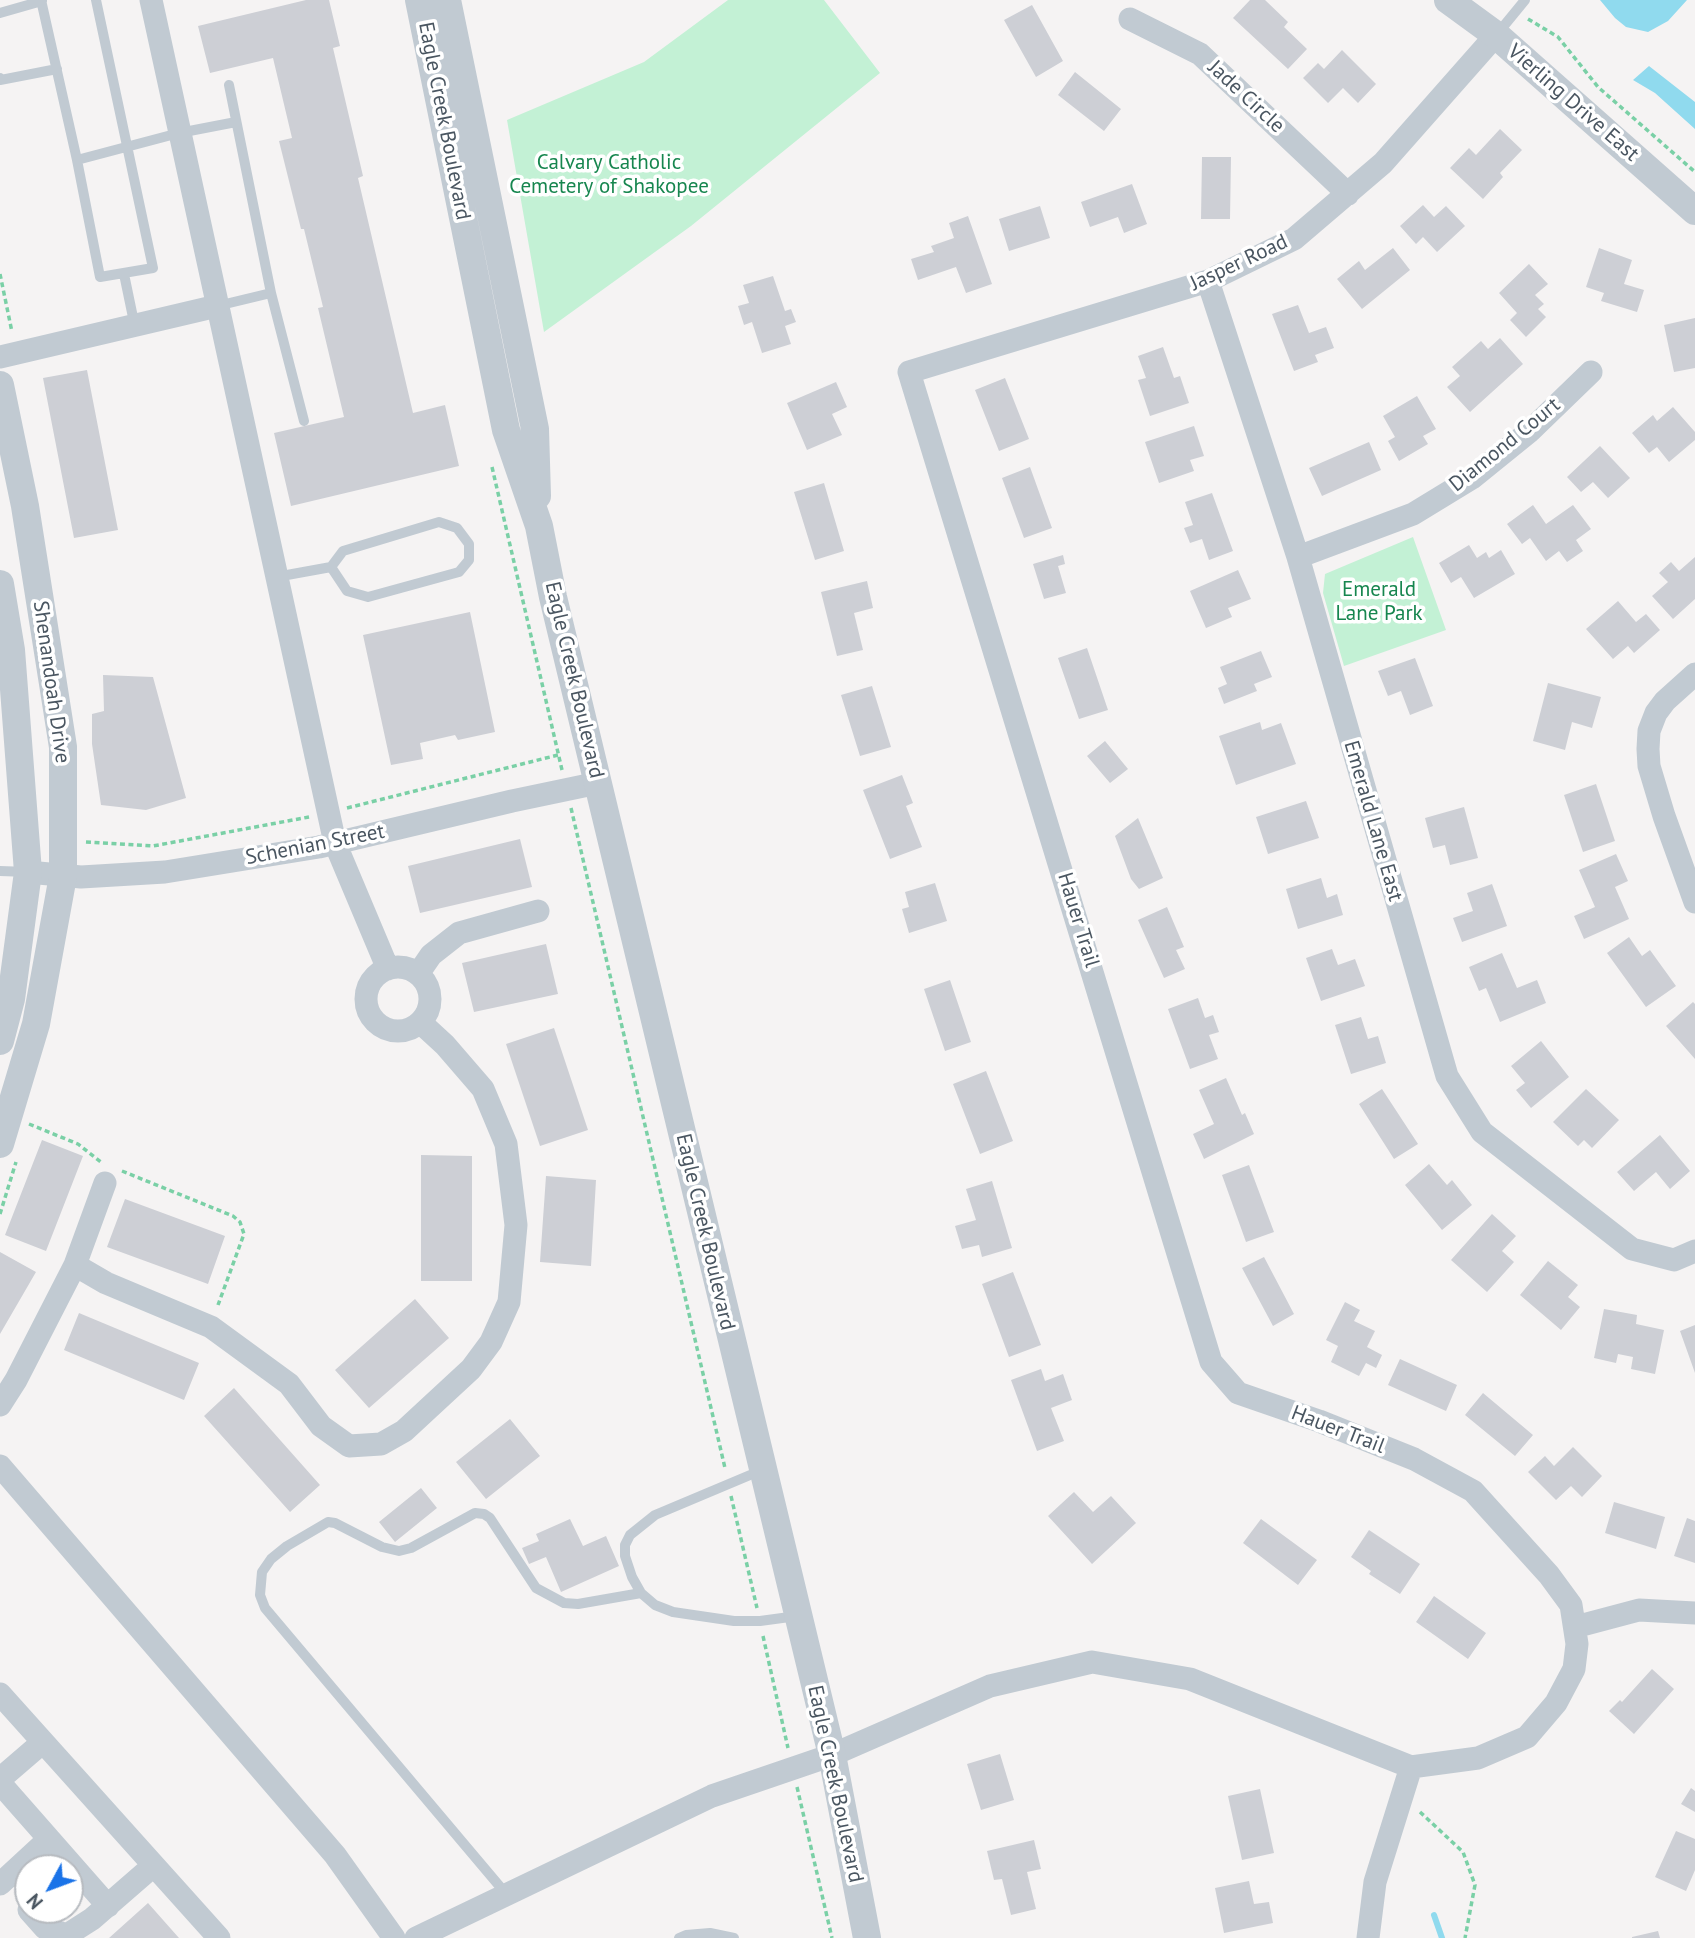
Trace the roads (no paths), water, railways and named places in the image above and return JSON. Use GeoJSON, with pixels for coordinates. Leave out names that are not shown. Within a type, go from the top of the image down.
{"type":"FeatureCollection","features":[{"type":"Feature","properties":{"kind":"street"},"geometry":{"type":"LineString","coordinates":[[150,0],[335,843],[387,969]]}},
{"type":"Feature","properties":{"kind":"street","name":"Eagle Creek Boulevard"},"geometry":{"type":"LineString","coordinates":[[419,0],[506,430],[539,526],[598,783],[832,1755],[867,1938]]}},
{"type":"Feature","properties":{"kind":"street","name":"Eagle Creek Boulevard"},"geometry":{"type":"LineString","coordinates":[[447,0],[535,429],[539,526]]}},
{"type":"Feature","properties":{"kind":"street","name":"Vierling Drive East"},"geometry":{"type":"LineString","coordinates":[[1448,0],[1496,35],[1695,211]]}},
{"type":"Feature","properties":{"kind":"street","name":"Jade Circle"},"geometry":{"type":"LineString","coordinates":[[1130,19],[1200,54],[1348,194]]}},
{"type":"Feature","properties":{"kind":"street","name":"Jasper Road"},"geometry":{"type":"LineString","coordinates":[[909,372],[1208,281],[1294,239],[1383,163],[1496,35]]}},
{"type":"Feature","properties":{"kind":"street","name":"Emerald Lane East"},"geometry":{"type":"LineString","coordinates":[[1208,281],[1298,557],[1447,1076],[1482,1132],[1632,1249],[1674,1260],[1695,1251]]}},
{"type":"Feature","properties":{"kind":"street"},"geometry":{"type":"LineString","coordinates":[[0,357],[217,306]]}},
{"type":"Feature","properties":{"kind":"street","name":"Hauer Trail"},"geometry":{"type":"LineString","coordinates":[[416,1938],[712,1796],[832,1755],[990,1685],[1092,1662],[1190,1679],[1411,1767],[1478,1758],[1527,1737],[1556,1703],[1574,1669],[1577,1644],[1572,1605],[1549,1575],[1473,1491],[1414,1459],[1319,1421],[1238,1393],[1211,1362],[909,372]]}},
{"type":"Feature","properties":{"kind":"street","name":"Diamond Court"},"geometry":{"type":"LineString","coordinates":[[1298,557],[1413,514],[1472,478],[1530,430],[1591,372]]}},
{"type":"Feature","properties":{"kind":"street","name":"Shenandoah Drive"},"geometry":{"type":"LineString","coordinates":[[0,385],[24,506],[63,747],[63,876],[36,1024],[0,1143]]}},
{"type":"Feature","properties":{"kind":"street","name":"Shenandoah Drive"},"geometry":{"type":"LineString","coordinates":[[0,584],[11,650],[28,872],[11,999],[0,1041]]}},
{"type":"Feature","properties":{"kind":"street"},"geometry":{"type":"LineString","coordinates":[[1695,674],[1665,701],[1656,713],[1649,731],[1648,749],[1649,766],[1664,816],[1695,902]]}},
{"type":"Feature","properties":{"kind":"street","name":"Schenian Street"},"geometry":{"type":"LineString","coordinates":[[28,872],[81,877],[165,872],[335,843],[598,783]]}},
{"type":"Feature","properties":{"kind":"street"},"geometry":{"type":"LineString","coordinates":[[418,974],[431,955],[459,933],[538,911]]}},
{"type":"Feature","properties":{"kind":"street"},"geometry":{"type":"LineString","coordinates":[[398,967],[418,974],[426,982],[430,1004],[420,1022],[411,1028],[400,1030],[390,1029],[373,1018],[367,1000],[372,981],[387,969],[398,967]]}},
{"type":"Feature","properties":{"kind":"street"},"geometry":{"type":"LineString","coordinates":[[75,1265],[106,1283],[211,1327],[289,1384],[321,1426],[349,1446],[381,1444],[404,1431],[471,1368],[491,1342],[509,1302],[516,1225],[506,1144],[483,1089],[420,1022]]}},
{"type":"Feature","properties":{"kind":"street"},"geometry":{"type":"LineString","coordinates":[[0,1405],[16,1380],[75,1265],[105,1183]]}},
{"type":"Feature","properties":{"kind":"street"},"geometry":{"type":"LineString","coordinates":[[0,1466],[335,1855],[394,1938]]}},
{"type":"Feature","properties":{"kind":"street"},"geometry":{"type":"LineString","coordinates":[[1575,1627],[1639,1610],[1695,1613]]}},
{"type":"Feature","properties":{"kind":"street"},"geometry":{"type":"LineString","coordinates":[[0,1694],[219,1938]]}},
{"type":"Feature","properties":{"kind":"street"},"geometry":{"type":"LineString","coordinates":[[43,1742],[0,1781],[107,1906]]}},
{"type":"Feature","properties":{"kind":"street"},"geometry":{"type":"LineString","coordinates":[[1367,1938],[1375,1882],[1411,1767]]}},
{"type":"Feature","properties":{"kind":"street"},"geometry":{"type":"LineString","coordinates":[[14,1895],[1,1881],[49,1839]]}},
{"type":"Feature","properties":{"kind":"street"},"geometry":{"type":"LineString","coordinates":[[41,1924],[45,1928],[67,1935],[92,1919],[153,1866]]}},
{"type":"Feature","properties":{"kind":"lane"},"geometry":{"type":"LineString","coordinates":[[0,13],[41,1],[100,277],[124,274],[153,268],[96,0]]}},
{"type":"Feature","properties":{"kind":"lane"},"geometry":{"type":"LineString","coordinates":[[1496,35],[1525,0]]}},
{"type":"Feature","properties":{"kind":"lane"},"geometry":{"type":"LineString","coordinates":[[0,78],[1,80],[57,69]]}},
{"type":"Feature","properties":{"kind":"lane"},"geometry":{"type":"LineString","coordinates":[[229,85],[271,293],[304,421]]}},
{"type":"Feature","properties":{"kind":"lane"},"geometry":{"type":"LineString","coordinates":[[77,160],[236,121]]}},
{"type":"Feature","properties":{"kind":"lane"},"geometry":{"type":"LineString","coordinates":[[124,274],[135,327]]}},
{"type":"Feature","properties":{"kind":"lane"},"geometry":{"type":"LineString","coordinates":[[217,306],[271,293]]}},
{"type":"Feature","properties":{"kind":"lane"},"geometry":{"type":"LineString","coordinates":[[276,577],[331,567],[343,551],[439,522],[457,528],[469,544],[470,560],[459,572],[368,597],[346,591],[331,567]]}},
{"type":"Feature","properties":{"kind":"lane"},"geometry":{"type":"LineString","coordinates":[[0,870],[28,872]]}},
{"type":"Feature","properties":{"kind":"lane"},"geometry":{"type":"LineString","coordinates":[[762,1470],[655,1514],[630,1535],[625,1545],[625,1556],[641,1594],[655,1605],[673,1612],[734,1621],[797,1616]]}},
{"type":"Feature","properties":{"kind":"lane"},"geometry":{"type":"LineString","coordinates":[[507,1895],[265,1608],[260,1595],[262,1572],[271,1559],[286,1546],[328,1522],[382,1547],[399,1551],[411,1548],[475,1513],[489,1518],[536,1588],[564,1603],[578,1604],[641,1594]]}},
{"type":"Feature","properties":{"kind":"lane"},"geometry":{"type":"LineString","coordinates":[[679,1938],[710,1933],[734,1938]]}},
{"type":"Feature","properties":{"kind":"water"},"geometry":{"type":"Polygon","coordinates":[[[1600,0],[1687,0],[1668,21],[1648,32],[1626,27],[1600,0]]]}},
{"type":"Feature","properties":{"kind":"water"},"geometry":{"type":"Polygon","coordinates":[[[1649,66],[1695,102],[1695,129],[1655,93],[1633,80],[1649,66]]]}},
{"type":"Feature","properties":{"kind":"waterway"},"geometry":{"type":"LineString","coordinates":[[1434,1915],[1442,1938]]}},
{"type":"Feature","properties":{"kind":"park label","name":"Calvary Catholic Cemetery of Shakopee"},"geometry":{"type":"Point","coordinates":[609,175]}},
{"type":"Feature","properties":{"kind":"park label","name":"Emerald Lane Park"},"geometry":{"type":"Point","coordinates":[1379,602]}}]}
